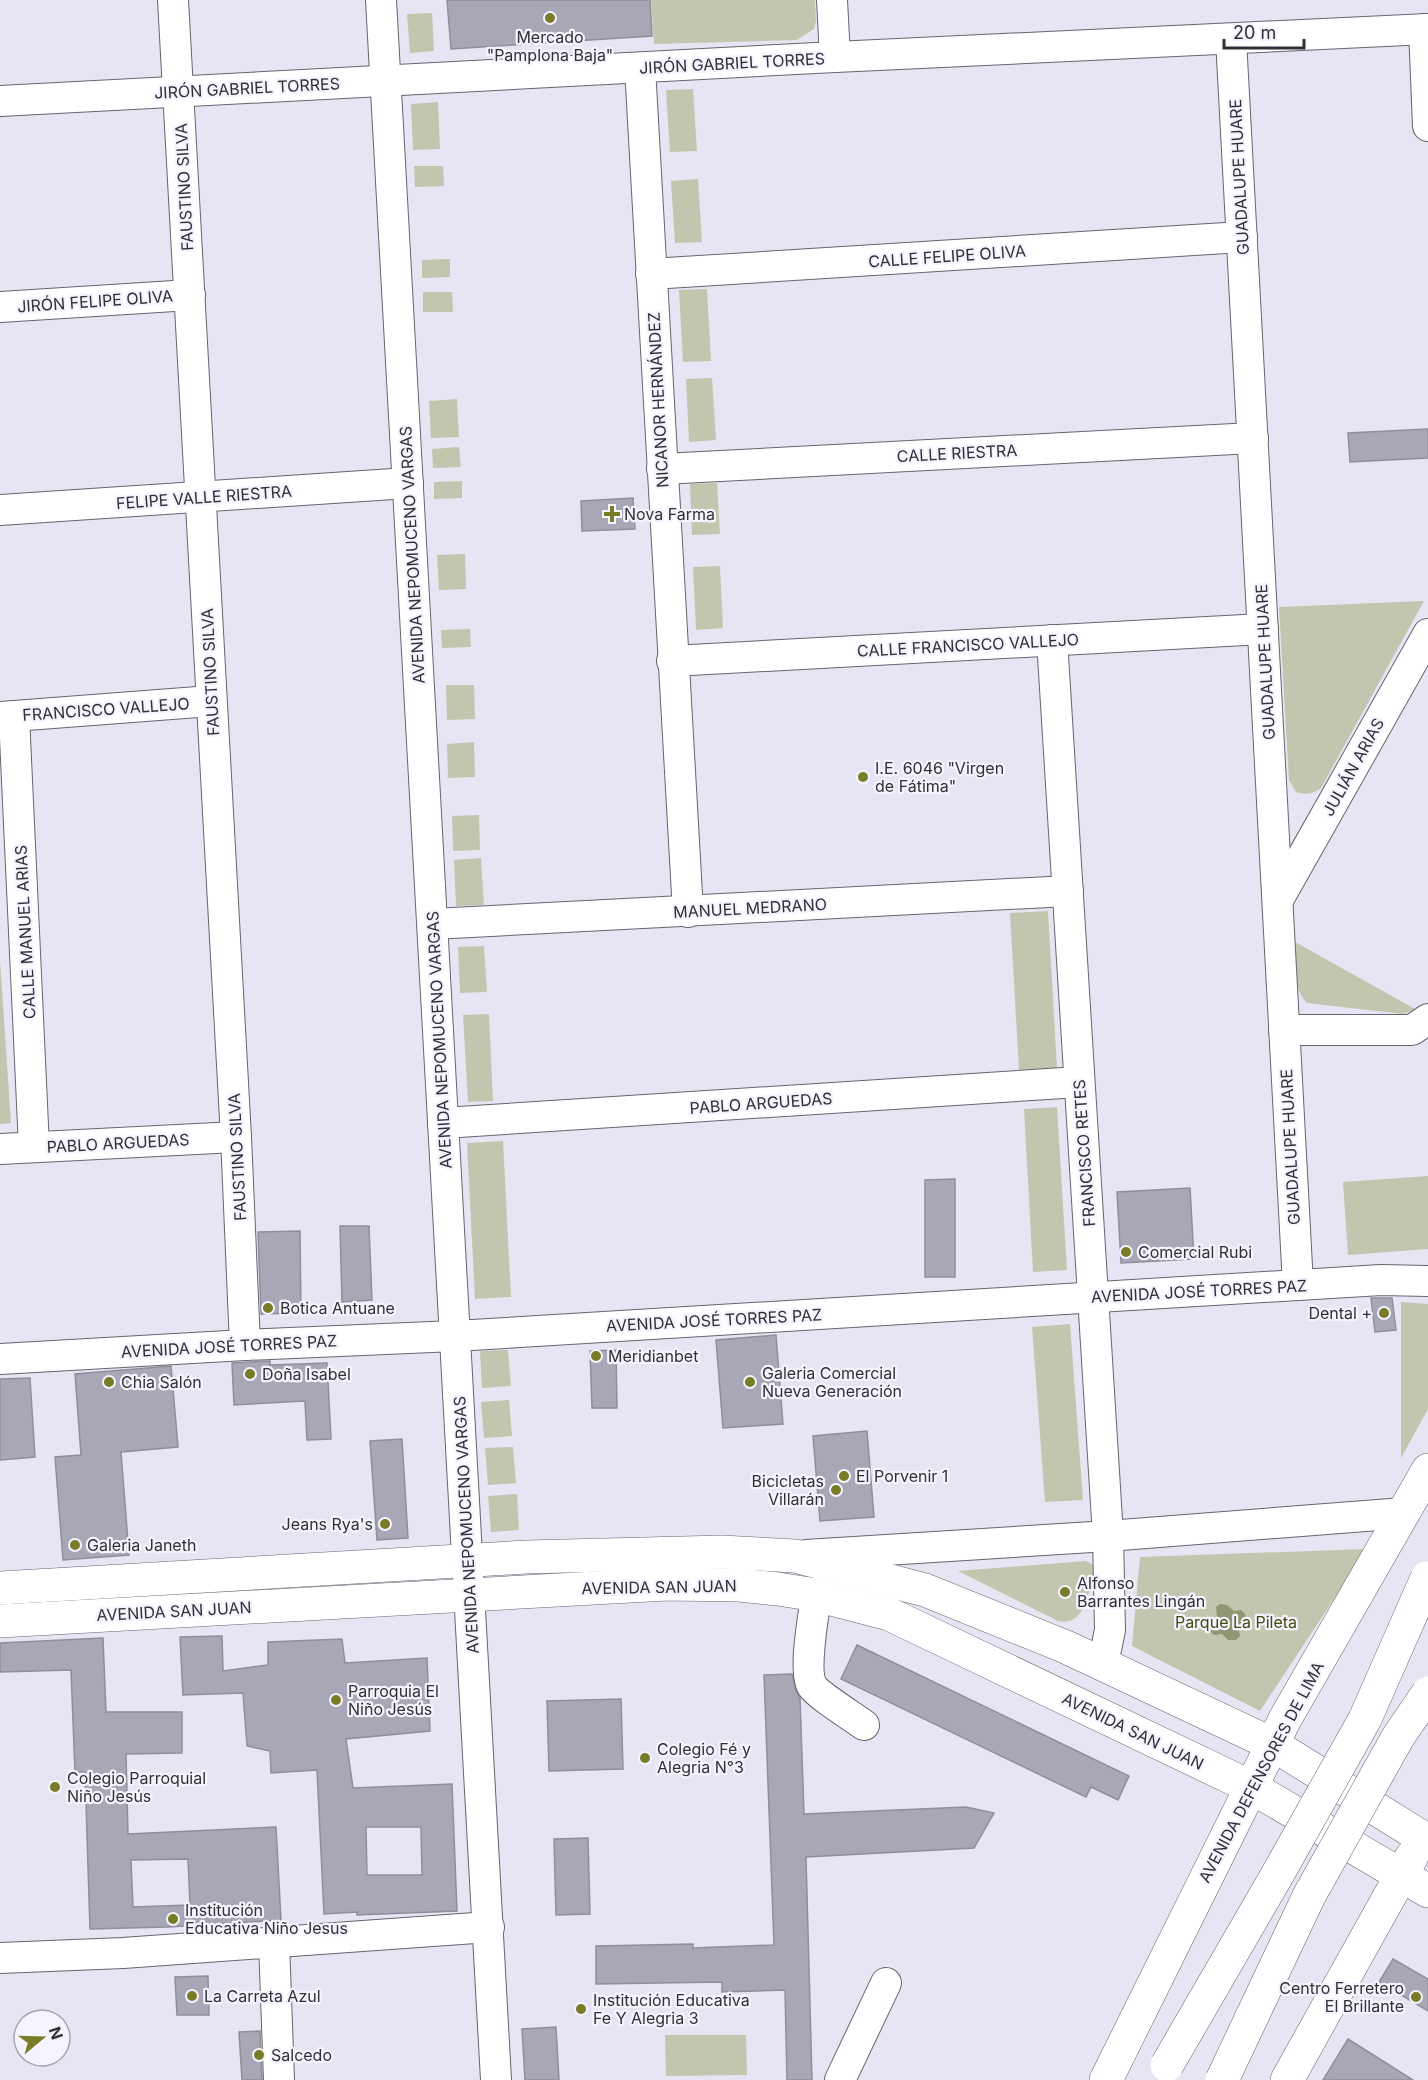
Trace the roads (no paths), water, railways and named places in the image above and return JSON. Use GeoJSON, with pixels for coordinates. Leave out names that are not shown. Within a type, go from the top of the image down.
{"type":"FeatureCollection","features":[{"type":"Feature","properties":{"kind":"main road","name":"AVENIDA DEFENSORES DE LIMA"},"geometry":{"type":"LineString","coordinates":[[1106,2080],[1272,1744],[1428,1470]]}},
{"type":"Feature","properties":{"kind":"main road","name":"AVENIDA SAN JUAN"},"geometry":{"type":"LineString","coordinates":[[0,1588],[527,1557],[722,1552],[795,1556],[925,1590],[1066,1647],[1272,1744],[1426,1836]]}},
{"type":"Feature","properties":{"kind":"main road"},"geometry":{"type":"LineString","coordinates":[[1162,2072],[1365,1719],[1428,1576]]}},
{"type":"Feature","properties":{"kind":"main road","name":"AVENIDA SAN JUAN"},"geometry":{"type":"LineString","coordinates":[[0,1621],[667,1584],[778,1589],[816,1595],[889,1614],[1251,1787],[1414,1883]]}},
{"type":"Feature","properties":{"kind":"main road"},"geometry":{"type":"LineString","coordinates":[[1222,2080],[1309,1896],[1398,1737],[1428,1694]]}},
{"type":"Feature","properties":{"kind":"main road"},"geometry":{"type":"LineString","coordinates":[[1287,2080],[1414,1883],[1426,1836]]}},
{"type":"Feature","properties":{"kind":"street","name":"FAUSTINO SILVA"},"geometry":{"type":"LineString","coordinates":[[173,0],[236,1137],[245,1345]]}},
{"type":"Feature","properties":{"kind":"street","name":"AVENIDA NEPOMUCENO VARGAS"},"geometry":{"type":"LineString","coordinates":[[381,0],[496,2080]]}},
{"type":"Feature","properties":{"kind":"street"},"geometry":{"type":"LineString","coordinates":[[832,0],[835,57]]}},
{"type":"Feature","properties":{"kind":"street","name":"JIRÓN GABRIEL TORRES"},"geometry":{"type":"LineString","coordinates":[[0,101],[835,57],[1426,29]]}},
{"type":"Feature","properties":{"kind":"street"},"geometry":{"type":"LineString","coordinates":[[1426,29],[1428,126]]}},
{"type":"Feature","properties":{"kind":"street","name":"GUADALUPE HUARE"},"geometry":{"type":"LineString","coordinates":[[1231,39],[1298,1285]]}},
{"type":"Feature","properties":{"kind":"street","name":"NICANOR HERNÁNDEZ"},"geometry":{"type":"LineString","coordinates":[[640,68],[688,912]]}},
{"type":"Feature","properties":{"kind":"street","name":"CALLE FELIPE OLIVA"},"geometry":{"type":"LineString","coordinates":[[651,274],[1242,237]]}},
{"type":"Feature","properties":{"kind":"street","name":"JIRÓN FELIPE OLIVA"},"geometry":{"type":"LineString","coordinates":[[0,307],[190,295]]}},
{"type":"Feature","properties":{"kind":"street","name":"CALLE RIESTRA"},"geometry":{"type":"LineString","coordinates":[[662,469],[1253,438]]}},
{"type":"Feature","properties":{"kind":"street","name":"FELIPE VALLE RIESTRA"},"geometry":{"type":"LineString","coordinates":[[0,510],[408,483]]}},
{"type":"Feature","properties":{"kind":"street","name":"CALLE FRANCISCO VALLEJO"},"geometry":{"type":"LineString","coordinates":[[672,661],[1263,629]]}},
{"type":"Feature","properties":{"kind":"street","name":"JULIÁN ARIAS"},"geometry":{"type":"LineString","coordinates":[[1278,900],[1428,634]]}},
{"type":"Feature","properties":{"kind":"street","name":"FRANCISCO RETES"},"geometry":{"type":"LineString","coordinates":[[1052,640],[1108,1536],[1110,1630],[1103,1664]]}},
{"type":"Feature","properties":{"kind":"street","name":"FRANCISCO VALLEJO"},"geometry":{"type":"LineString","coordinates":[[7,716],[211,701]]}},
{"type":"Feature","properties":{"kind":"street","name":"CALLE MANUEL ARIAS"},"geometry":{"type":"LineString","coordinates":[[7,716],[13,932],[34,1148]]}},
{"type":"Feature","properties":{"kind":"street","name":"MANUEL MEDRANO"},"geometry":{"type":"LineString","coordinates":[[433,924],[1068,891]]}},
{"type":"Feature","properties":{"kind":"street"},"geometry":{"type":"LineString","coordinates":[[1284,1030],[1412,1030],[1428,1019]]}},
{"type":"Feature","properties":{"kind":"street","name":"PABLO ARGUEDAS"},"geometry":{"type":"LineString","coordinates":[[443,1123],[1079,1082]]}},
{"type":"Feature","properties":{"kind":"street","name":"PABLO ARGUEDAS"},"geometry":{"type":"LineString","coordinates":[[0,1149],[236,1137]]}},
{"type":"Feature","properties":{"kind":"street","name":"AVENIDA JOSÉ TORRES PAZ"},"geometry":{"type":"LineString","coordinates":[[0,1359],[455,1336],[1381,1280],[1428,1281]]}},
{"type":"Feature","properties":{"kind":"street"},"geometry":{"type":"LineString","coordinates":[[795,1556],[1108,1536],[1404,1513]]}},
{"type":"Feature","properties":{"kind":"street"},"geometry":{"type":"LineString","coordinates":[[816,1595],[808,1661],[809,1677],[813,1688],[864,1725]]}},
{"type":"Feature","properties":{"kind":"street"},"geometry":{"type":"LineString","coordinates":[[0,1958],[123,1953],[489,1927]]}},
{"type":"Feature","properties":{"kind":"street"},"geometry":{"type":"LineString","coordinates":[[274,1942],[279,2080]]}},
{"type":"Feature","properties":{"kind":"street"},"geometry":{"type":"LineString","coordinates":[[840,2080],[886,1983]]}},
{"type":"Feature","properties":{"kind":"place","name":"Mercado \"Pamplona Baja\""},"geometry":{"type":"Point","coordinates":[550,18]}},
{"type":"Feature","properties":{"kind":"place","name":"Nova Farma"},"geometry":{"type":"Point","coordinates":[612,514]}},
{"type":"Feature","properties":{"kind":"place","name":"I.E. 6046 \"Virgen de Fátima\""},"geometry":{"type":"Point","coordinates":[863,777]}},
{"type":"Feature","properties":{"kind":"place","name":"Comercial Rubi"},"geometry":{"type":"Point","coordinates":[1126,1252]}},
{"type":"Feature","properties":{"kind":"place","name":"Botica Antuane"},"geometry":{"type":"Point","coordinates":[268,1308]}},
{"type":"Feature","properties":{"kind":"place","name":"Dental +"},"geometry":{"type":"Point","coordinates":[1384,1313]}},
{"type":"Feature","properties":{"kind":"place","name":"Meridianbet"},"geometry":{"type":"Point","coordinates":[596,1356]}},
{"type":"Feature","properties":{"kind":"place","name":"Doña Isabel"},"geometry":{"type":"Point","coordinates":[250,1374]}},
{"type":"Feature","properties":{"kind":"place","name":"Chia Salón"},"geometry":{"type":"Point","coordinates":[109,1382]}},
{"type":"Feature","properties":{"kind":"place","name":"Galeria Comercial Nueva Generación"},"geometry":{"type":"Point","coordinates":[750,1382]}},
{"type":"Feature","properties":{"kind":"place","name":"El Porvenir 1"},"geometry":{"type":"Point","coordinates":[844,1476]}},
{"type":"Feature","properties":{"kind":"place","name":"Bicicletas Villarán"},"geometry":{"type":"Point","coordinates":[836,1490]}},
{"type":"Feature","properties":{"kind":"place","name":"Jeans Rya's"},"geometry":{"type":"Point","coordinates":[385,1524]}},
{"type":"Feature","properties":{"kind":"place","name":"Galeria Janeth"},"geometry":{"type":"Point","coordinates":[75,1545]}},
{"type":"Feature","properties":{"kind":"place","name":"Alfonso Barrantes Lingán"},"geometry":{"type":"Point","coordinates":[1065,1592]}},
{"type":"Feature","properties":{"kind":"place","name":"Parroquia El Niño Jesús"},"geometry":{"type":"Point","coordinates":[336,1700]}},
{"type":"Feature","properties":{"kind":"place","name":"Colegio Fé y Alegria N°3"},"geometry":{"type":"Point","coordinates":[645,1758]}},
{"type":"Feature","properties":{"kind":"place","name":"Colegio Parroquial Niño Jesús"},"geometry":{"type":"Point","coordinates":[55,1787]}},
{"type":"Feature","properties":{"kind":"place","name":"Institución Educativa Niño Jesus"},"geometry":{"type":"Point","coordinates":[173,1919]}},
{"type":"Feature","properties":{"kind":"place","name":"La Carreta Azul"},"geometry":{"type":"Point","coordinates":[192,1996]}},
{"type":"Feature","properties":{"kind":"place","name":"Centro Ferretero El Brillante"},"geometry":{"type":"Point","coordinates":[1416,1997]}},
{"type":"Feature","properties":{"kind":"place","name":"Institución Educativa Fe Y Alegria 3"},"geometry":{"type":"Point","coordinates":[581,2009]}},
{"type":"Feature","properties":{"kind":"place","name":"Salcedo"},"geometry":{"type":"Point","coordinates":[259,2055]}},
{"type":"Feature","properties":{"kind":"park label","name":"Parque La Pileta"},"geometry":{"type":"Point","coordinates":[1236,1622]}}]}
